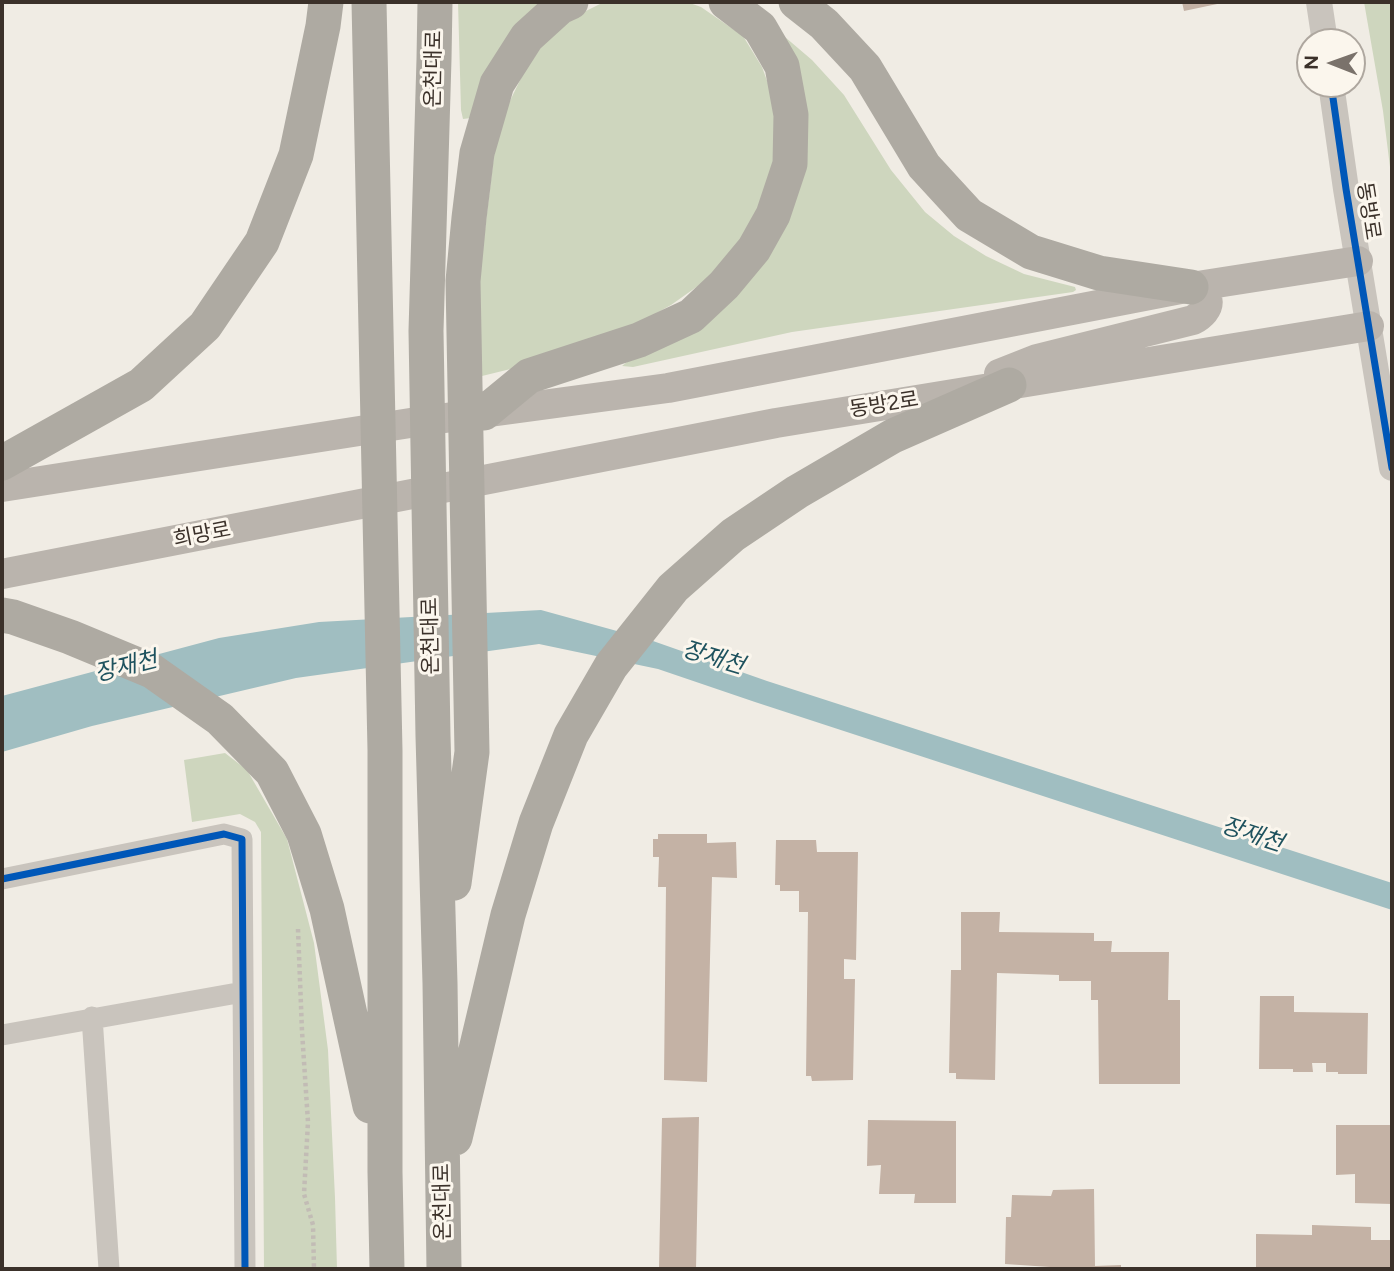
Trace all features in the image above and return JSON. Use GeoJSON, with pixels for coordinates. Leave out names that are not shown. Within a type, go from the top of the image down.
{"type":"FeatureCollection","features":[{"type":"Feature","properties":{"kind":"highway"},"geometry":{"type":"LineString","coordinates":[[2,463],[141,384],[205,326],[262,242],[296,155],[327,2]]}},
{"type":"Feature","properties":{"kind":"highway"},"geometry":{"type":"LineString","coordinates":[[369,2],[385,750],[387,1269]]}},
{"type":"Feature","properties":{"kind":"highway","name":"온천대로"},"geometry":{"type":"LineString","coordinates":[[435,2],[426,331],[444,1269]]}},
{"type":"Feature","properties":{"kind":"highway"},"geometry":{"type":"LineString","coordinates":[[440,983],[472,752],[463,281],[477,153],[497,84],[527,37],[560,7],[571,2]]}},
{"type":"Feature","properties":{"kind":"highway"},"geometry":{"type":"LineString","coordinates":[[484,412],[529,376],[639,340],[691,316],[724,285],[754,249],[773,215],[790,164],[792,115],[782,66],[777,57],[760,28],[726,2]]}},
{"type":"Feature","properties":{"kind":"highway"},"geometry":{"type":"LineString","coordinates":[[796,2],[824,23],[864,68],[924,166],[969,215],[1031,252],[1099,273],[1191,287]]}},
{"type":"Feature","properties":{"kind":"highway"},"geometry":{"type":"LineString","coordinates":[[442,1190],[508,915],[536,824],[571,735],[611,666],[673,588],[733,535],[797,492],[893,436],[1009,385]]}},
{"type":"Feature","properties":{"kind":"highway"},"geometry":{"type":"LineString","coordinates":[[7,616],[71,637],[152,671],[220,719],[272,772],[304,834],[327,909],[385,1172]]}},
{"type":"Feature","properties":{"kind":"main road"},"geometry":{"type":"LineString","coordinates":[[2,487],[484,412],[668,388],[1191,287],[1358,261]]}},
{"type":"Feature","properties":{"kind":"main road"},"geometry":{"type":"LineString","coordinates":[[943,396],[1037,359],[1193,320],[1203,315],[1208,306],[1207,297],[1201,290],[1191,287]]}},
{"type":"Feature","properties":{"kind":"main road","name":"동방2로"},"geometry":{"type":"LineString","coordinates":[[402,496],[776,423],[1368,326]]}},
{"type":"Feature","properties":{"kind":"main road","name":"희망로"},"geometry":{"type":"LineString","coordinates":[[2,574],[402,496]]}},
{"type":"Feature","properties":{"kind":"street"},"geometry":{"type":"LineString","coordinates":[[1319,2],[1323,28]]}},
{"type":"Feature","properties":{"kind":"street","name":"동방로"},"geometry":{"type":"LineString","coordinates":[[1333,98],[1392,468]]}},
{"type":"Feature","properties":{"kind":"street"},"geometry":{"type":"LineString","coordinates":[[2,879],[224,834],[242,839],[245,1269]]}},
{"type":"Feature","properties":{"kind":"street"},"geometry":{"type":"LineString","coordinates":[[2,1035],[243,992]]}},
{"type":"Feature","properties":{"kind":"street"},"geometry":{"type":"LineString","coordinates":[[92,1017],[109,1269]]}},
{"type":"Feature","properties":{"kind":"path"},"geometry":{"type":"LineString","coordinates":[[298,929],[308,1122],[304,1194],[313,1225],[314,1269]]}},
{"type":"Feature","properties":{"kind":"green space"},"geometry":{"type":"Polygon","coordinates":[[[458,2],[541,2],[471,118],[463,119],[461,110],[458,2]]]}},
{"type":"Feature","properties":{"kind":"green space"},"geometry":{"type":"Polygon","coordinates":[[[604,2],[687,2],[701,7],[743,36],[762,67],[774,100],[776,162],[763,207],[742,242],[712,276],[671,305],[617,335],[535,363],[482,376],[478,287],[495,147],[508,105],[523,74],[558,25],[604,2]]]}},
{"type":"Feature","properties":{"kind":"green space"},"geometry":{"type":"Polygon","coordinates":[[[1364,2],[1392,2],[1392,183],[1383,111],[1364,2]]]}},
{"type":"Feature","properties":{"kind":"green space"},"geometry":{"type":"Polygon","coordinates":[[[785,37],[812,60],[844,95],[891,170],[925,212],[954,236],[986,256],[1024,274],[1075,287],[1076,290],[792,332],[633,367],[622,366],[781,236],[785,37]]]}},
{"type":"Feature","properties":{"kind":"green space"},"geometry":{"type":"Polygon","coordinates":[[[225,753],[247,770],[287,839],[314,943],[328,1050],[337,1269],[264,1269],[261,832],[255,822],[240,814],[192,822],[184,760],[225,753]]]}},
{"type":"Feature","properties":{"kind":"water","name":"장재천"},"geometry":{"type":"Polygon","coordinates":[[[541,610],[653,641],[767,681],[1392,883],[1392,910],[658,669],[539,644],[296,678],[92,726],[2,752],[2,696],[219,638],[319,622],[541,610]]]}},
{"type":"Feature","properties":{"kind":"building"},"geometry":{"type":"Polygon","coordinates":[[[1182,2],[1222,2],[1222,3],[1184,11],[1182,2]]]}},
{"type":"Feature","properties":{"kind":"building"},"geometry":{"type":"Polygon","coordinates":[[[658,834],[707,834],[707,843],[736,842],[737,878],[712,877],[707,1082],[664,1080],[666,887],[658,887],[659,857],[653,857],[653,839],[658,839],[658,834]]]}},
{"type":"Feature","properties":{"kind":"building"},"geometry":{"type":"Polygon","coordinates":[[[776,840],[816,840],[817,852],[858,852],[856,960],[844,959],[844,979],[855,979],[853,1080],[812,1081],[811,1076],[806,1076],[808,912],[799,912],[799,891],[780,891],[780,885],[775,885],[776,840]]]}},
{"type":"Feature","properties":{"kind":"building"},"geometry":{"type":"Polygon","coordinates":[[[961,912],[1000,912],[999,932],[1094,933],[1094,941],[1112,941],[1111,952],[1169,952],[1168,1000],[1180,1000],[1180,1084],[1099,1084],[1098,1000],[1091,1000],[1091,981],[1059,981],[1059,975],[997,973],[995,1080],[956,1079],[956,1073],[949,1073],[951,970],[961,970],[961,912]]]}},
{"type":"Feature","properties":{"kind":"building"},"geometry":{"type":"Polygon","coordinates":[[[1260,996],[1294,996],[1294,1012],[1368,1013],[1367,1074],[1326,1072],[1326,1063],[1312,1063],[1313,1072],[1259,1069],[1260,996]]]}},
{"type":"Feature","properties":{"kind":"building"},"geometry":{"type":"Polygon","coordinates":[[[699,1117],[696,1269],[659,1269],[662,1118],[699,1117]]]}},
{"type":"Feature","properties":{"kind":"building"},"geometry":{"type":"Polygon","coordinates":[[[868,1120],[956,1121],[956,1203],[914,1203],[915,1194],[879,1194],[881,1165],[867,1166],[868,1120]]]}},
{"type":"Feature","properties":{"kind":"building"},"geometry":{"type":"Polygon","coordinates":[[[1336,1125],[1392,1125],[1392,1204],[1355,1203],[1355,1174],[1336,1175],[1336,1125]]]}},
{"type":"Feature","properties":{"kind":"building"},"geometry":{"type":"Polygon","coordinates":[[[1094,1189],[1095,1266],[1121,1265],[1121,1269],[1050,1269],[1005,1264],[1006,1217],[1011,1217],[1012,1195],[1051,1196],[1053,1190],[1094,1189]]]}},
{"type":"Feature","properties":{"kind":"building"},"geometry":{"type":"Polygon","coordinates":[[[1312,1225],[1371,1227],[1371,1240],[1392,1240],[1392,1269],[1256,1269],[1256,1234],[1312,1235],[1312,1225]]]}},
{"type":"Feature","properties":{"kind":"cycle path"},"geometry":{"type":"LineString","coordinates":[[1333,98],[1392,468]]}},
{"type":"Feature","properties":{"kind":"cycle path"},"geometry":{"type":"LineString","coordinates":[[2,879],[224,834],[242,839],[245,1269]]}}]}
